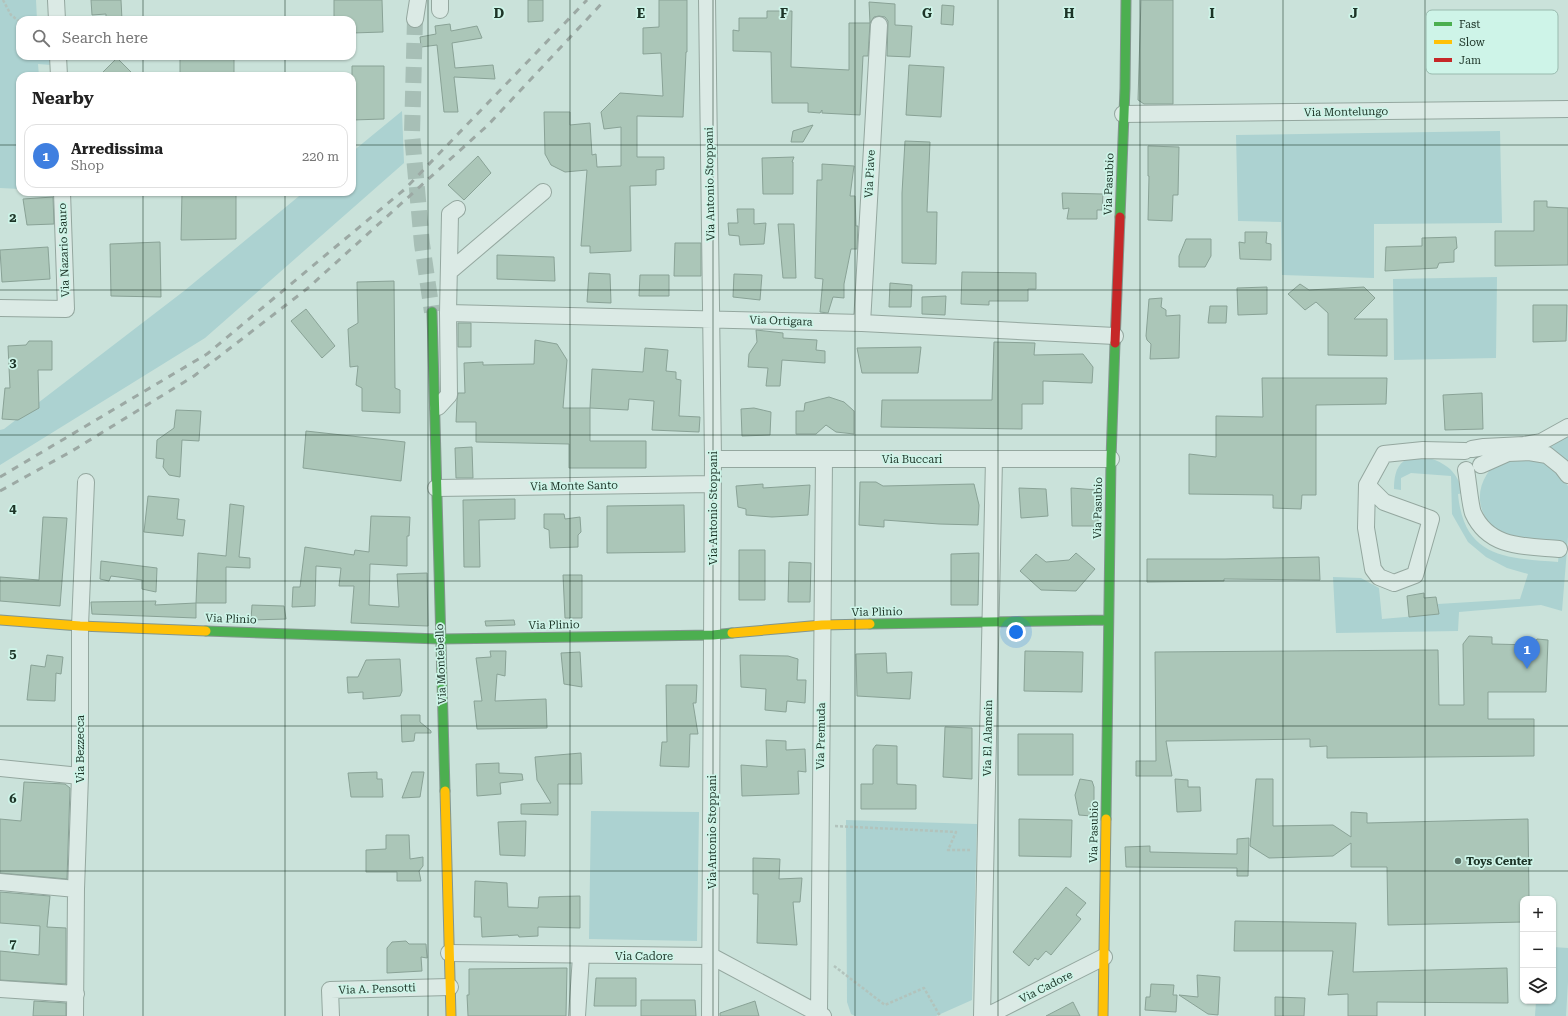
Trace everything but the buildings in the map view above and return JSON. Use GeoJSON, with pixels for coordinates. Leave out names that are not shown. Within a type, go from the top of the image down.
{"type":"FeatureCollection","features":[{"type":"Feature","properties":{"kind":"street"},"geometry":{"type":"LineString","coordinates":[[56,0],[57,16]]}},
{"type":"Feature","properties":{"kind":"street"},"geometry":{"type":"LineString","coordinates":[[414,19],[418,0]]}},
{"type":"Feature","properties":{"kind":"street","name":"Via Antonio Stoppani"},"geometry":{"type":"LineString","coordinates":[[707,0],[713,459],[710,1016]]}},
{"type":"Feature","properties":{"kind":"street","name":"Via Pasubio"},"geometry":{"type":"LineString","coordinates":[[1103,1016],[1111,460],[1126,0]]}},
{"type":"Feature","properties":{"kind":"street","name":"Via Piave"},"geometry":{"type":"LineString","coordinates":[[862,323],[878,25]]}},
{"type":"Feature","properties":{"kind":"street"},"geometry":{"type":"LineString","coordinates":[[58,60],[59,72]]}},
{"type":"Feature","properties":{"kind":"street","name":"Via Montelungo"},"geometry":{"type":"LineString","coordinates":[[1123,114],[1568,109]]}},
{"type":"Feature","properties":{"kind":"street"},"geometry":{"type":"LineString","coordinates":[[449,272],[544,192]]}},
{"type":"Feature","properties":{"kind":"street","name":"Via Nazario Sauro"},"geometry":{"type":"LineString","coordinates":[[0,308],[66,309],[62,196]]}},
{"type":"Feature","properties":{"kind":"street"},"geometry":{"type":"LineString","coordinates":[[438,407],[450,395],[448,313],[450,214],[457,209]]}},
{"type":"Feature","properties":{"kind":"street","name":"Via Montebello"},"geometry":{"type":"LineString","coordinates":[[432,312],[451,1016]]}},
{"type":"Feature","properties":{"kind":"street","name":"Via Ortigara"},"geometry":{"type":"LineString","coordinates":[[448,313],[862,323],[1114,336]]}},
{"type":"Feature","properties":{"kind":"street"},"geometry":{"type":"LineString","coordinates":[[1559,549],[1510,544],[1496,539],[1483,529],[1472,512],[1470,462],[1484,447],[1524,445],[1541,442],[1568,427]]}},
{"type":"Feature","properties":{"kind":"street"},"geometry":{"type":"LineString","coordinates":[[1367,485],[1384,502],[1432,519],[1415,575],[1394,583],[1379,577],[1373,570],[1366,528],[1367,485],[1384,454],[1423,450],[1470,462],[1508,453],[1530,452],[1547,455],[1562,467],[1568,475]]}},
{"type":"Feature","properties":{"kind":"street","name":"Via Buccari"},"geometry":{"type":"LineString","coordinates":[[713,459],[1111,460]]}},
{"type":"Feature","properties":{"kind":"street","name":"Via Premuda"},"geometry":{"type":"LineString","coordinates":[[821,1015],[819,955],[824,459]]}},
{"type":"Feature","properties":{"kind":"street","name":"Via El Alamein"},"geometry":{"type":"LineString","coordinates":[[982,1016],[994,459]]}},
{"type":"Feature","properties":{"kind":"street","name":"Via Bezzecca"},"geometry":{"type":"LineString","coordinates":[[75,1016],[76,889],[80,776],[80,626],[86,482]]}},
{"type":"Feature","properties":{"kind":"street","name":"Via Monte Santo"},"geometry":{"type":"LineString","coordinates":[[436,488],[713,484]]}},
{"type":"Feature","properties":{"kind":"street","name":"Via Plinio"},"geometry":{"type":"LineString","coordinates":[[0,620],[80,626],[440,639],[713,635],[822,625],[1108,620]]}},
{"type":"Feature","properties":{"kind":"street"},"geometry":{"type":"LineString","coordinates":[[0,768],[80,776]]}},
{"type":"Feature","properties":{"kind":"street"},"geometry":{"type":"LineString","coordinates":[[0,882],[76,889]]}},
{"type":"Feature","properties":{"kind":"street","name":"Via Cadore"},"geometry":{"type":"LineString","coordinates":[[449,953],[581,956],[711,956],[821,1015]]}},
{"type":"Feature","properties":{"kind":"street"},"geometry":{"type":"LineString","coordinates":[[577,1016],[581,956]]}},
{"type":"Feature","properties":{"kind":"street","name":"Via Cadore"},"geometry":{"type":"LineString","coordinates":[[987,1016],[1104,957]]}},
{"type":"Feature","properties":{"kind":"street","name":"Via A. Pensotti"},"geometry":{"type":"LineString","coordinates":[[330,1016],[330,990],[450,987]]}},
{"type":"Feature","properties":{"kind":"street"},"geometry":{"type":"LineString","coordinates":[[0,989],[76,994]]}},
{"type":"Feature","properties":{"kind":"path"},"geometry":{"type":"LineString","coordinates":[[3,0],[11,15],[16,19]]}},
{"type":"Feature","properties":{"kind":"path"},"geometry":{"type":"LineString","coordinates":[[820,825],[956,832],[948,850],[986,851]]}},
{"type":"Feature","properties":{"kind":"path"},"geometry":{"type":"LineString","coordinates":[[819,955],[885,1005],[924,988],[940,1016]]}},
{"type":"Feature","properties":{"kind":"shaded area"},"geometry":{"type":"Polygon","coordinates":[[[0,0],[36,0],[37,16],[16,16],[16,60],[51,60],[51,65],[38,64],[39,72],[16,72],[16,189],[0,188],[0,0]]]}},
{"type":"Feature","properties":{"kind":"shaded area"},"geometry":{"type":"Polygon","coordinates":[[[402,111],[404,163],[205,338],[0,465],[0,430],[4,429],[184,291],[299,196],[356,196],[356,149],[402,111]]]}},
{"type":"Feature","properties":{"kind":"shaded area"},"geometry":{"type":"Polygon","coordinates":[[[1500,131],[1502,223],[1374,224],[1374,278],[1282,275],[1281,222],[1238,221],[1236,135],[1500,131]]]}},
{"type":"Feature","properties":{"kind":"shaded area"},"geometry":{"type":"Polygon","coordinates":[[[1497,277],[1496,358],[1394,360],[1393,279],[1497,277]]]}},
{"type":"Feature","properties":{"kind":"shaded area"},"geometry":{"type":"Polygon","coordinates":[[[1568,435],[1568,467],[1541,447],[1568,435]]]}},
{"type":"Feature","properties":{"kind":"shaded area"},"geometry":{"type":"Polygon","coordinates":[[[1508,457],[1538,459],[1556,469],[1568,486],[1568,537],[1562,611],[1541,605],[1459,612],[1458,631],[1336,633],[1333,577],[1361,578],[1379,588],[1382,619],[1439,614],[1438,604],[1520,599],[1528,574],[1507,568],[1486,557],[1468,542],[1452,514],[1451,476],[1411,473],[1401,478],[1401,490],[1394,489],[1397,470],[1404,461],[1410,458],[1428,458],[1440,462],[1450,469],[1464,493],[1458,494],[1462,515],[1469,531],[1479,543],[1505,556],[1558,562],[1560,543],[1512,537],[1496,531],[1483,513],[1480,494],[1483,480],[1496,464],[1508,457]]]}},
{"type":"Feature","properties":{"kind":"shaded area"},"geometry":{"type":"Polygon","coordinates":[[[591,811],[699,812],[697,941],[589,939],[591,811]]]}},
{"type":"Feature","properties":{"kind":"shaded area"},"geometry":{"type":"Polygon","coordinates":[[[846,820],[977,824],[972,1000],[936,1016],[855,1016],[851,1014],[847,1002],[846,820]]]}},
{"type":"Feature","properties":{"kind":"shaded area"},"geometry":{"type":"Polygon","coordinates":[[[1556,947],[1568,948],[1566,1016],[1535,1016],[1536,1004],[1556,1004],[1556,947]]]}},
{"type":"Feature","properties":{"kind":"tunnel"},"geometry":{"type":"LineString","coordinates":[[415,19],[412,134],[422,244],[432,312]]}},
{"type":"Feature","properties":{"kind":"railway"},"geometry":{"type":"LineString","coordinates":[[0,477],[207,354],[405,189],[587,0]]}},
{"type":"Feature","properties":{"kind":"railway"},"geometry":{"type":"LineString","coordinates":[[0,491],[72,451],[194,376],[308,288],[488,125],[605,0]]}},
{"type":"Feature","properties":{"kind":"traffic: fast"},"geometry":{"type":"LineString","coordinates":[[1120,217],[1125,88],[1126,0]]}},
{"type":"Feature","properties":{"kind":"traffic: fast"},"geometry":{"type":"LineString","coordinates":[[432,312],[445,791]]}},
{"type":"Feature","properties":{"kind":"traffic: fast"},"geometry":{"type":"LineString","coordinates":[[1106,819],[1111,459],[1115,343]]}},
{"type":"Feature","properties":{"kind":"traffic: fast"},"geometry":{"type":"LineString","coordinates":[[870,624],[1108,620]]}},
{"type":"Feature","properties":{"kind":"traffic: fast"},"geometry":{"type":"LineString","coordinates":[[206,631],[440,639],[713,635],[732,633]]}},
{"type":"Feature","properties":{"kind":"traffic: slow"},"geometry":{"type":"LineString","coordinates":[[0,620],[80,626],[206,631]]}},
{"type":"Feature","properties":{"kind":"traffic: slow"},"geometry":{"type":"LineString","coordinates":[[732,633],[822,625],[870,624]]}},
{"type":"Feature","properties":{"kind":"traffic: slow"},"geometry":{"type":"LineString","coordinates":[[445,791],[451,1016]]}},
{"type":"Feature","properties":{"kind":"traffic: slow"},"geometry":{"type":"LineString","coordinates":[[1103,1016],[1106,819]]}},
{"type":"Feature","properties":{"kind":"traffic: jam"},"geometry":{"type":"LineString","coordinates":[[1115,343],[1120,217]]}},
{"type":"Feature","properties":{"kind":"place","name":"Arredissima"},"geometry":{"type":"Point","coordinates":[1527,669]}},
{"type":"Feature","properties":{"kind":"place","name":"Toys Center"},"geometry":{"type":"Point","coordinates":[1458,861]}}]}
